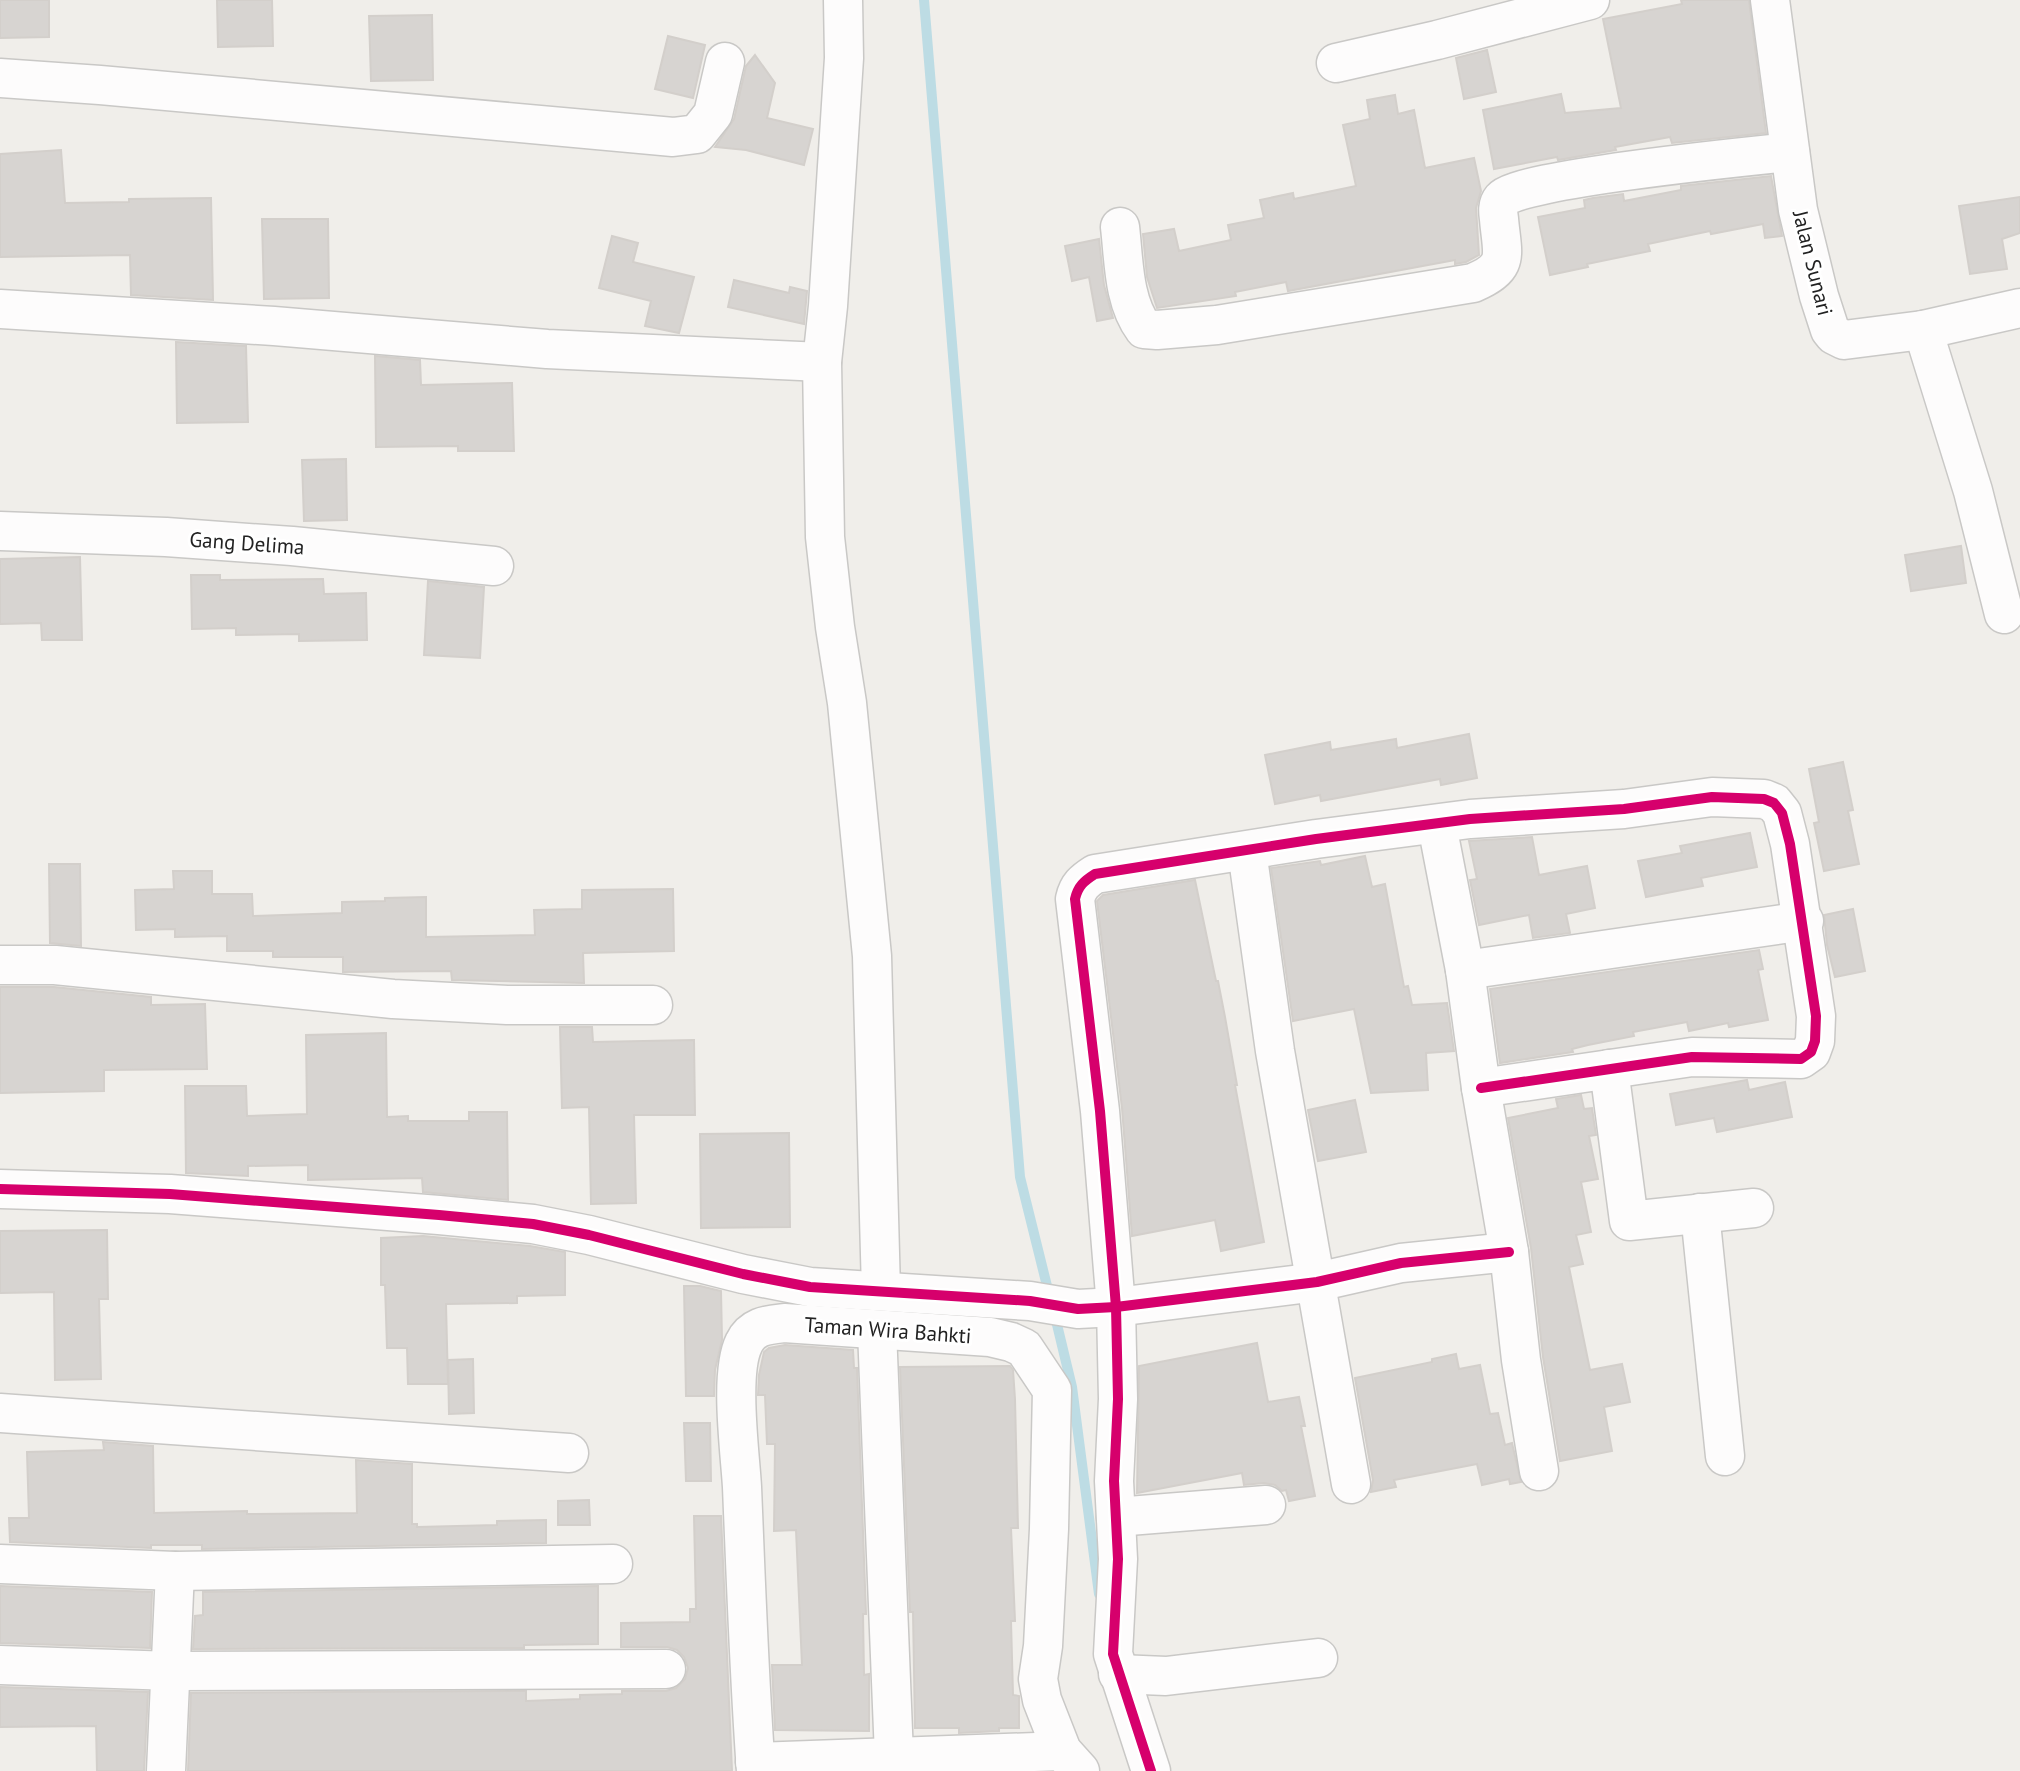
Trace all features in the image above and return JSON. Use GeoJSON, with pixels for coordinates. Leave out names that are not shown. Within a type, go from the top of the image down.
{"type":"FeatureCollection","features":[{"type":"Feature","properties":{"kind":"street"},"geometry":{"type":"LineString","coordinates":[[843,0],[844,58],[822,362],[825,537],[847,703],[872,956],[881,1291]]}},
{"type":"Feature","properties":{"kind":"street"},"geometry":{"type":"LineString","coordinates":[[1336,63],[1437,40],[1515,9],[1590,0]]}},
{"type":"Feature","properties":{"kind":"street","name":"Jalan Sunari"},"geometry":{"type":"LineString","coordinates":[[1770,0],[1801,222],[1819,296],[1834,335],[1844,340],[1923,330],[2020,308]]}},
{"type":"Feature","properties":{"kind":"street"},"geometry":{"type":"LineString","coordinates":[[0,78],[673,137],[697,134],[713,114],[725,62]]}},
{"type":"Feature","properties":{"kind":"street"},"geometry":{"type":"LineString","coordinates":[[1120,227],[1126,282],[1136,318],[1144,329],[1217,325],[1453,287],[1490,276],[1499,267],[1503,256],[1498,208],[1503,198],[1515,190],[1562,180],[1790,152]]}},
{"type":"Feature","properties":{"kind":"street"},"geometry":{"type":"LineString","coordinates":[[0,309],[274,326],[547,349],[822,362]]}},
{"type":"Feature","properties":{"kind":"street"},"geometry":{"type":"LineString","coordinates":[[1923,330],[1973,491],[2004,614]]}},
{"type":"Feature","properties":{"kind":"street","name":"Gang Delima"},"geometry":{"type":"LineString","coordinates":[[0,531],[166,537],[292,546],[494,566]]}},
{"type":"Feature","properties":{"kind":"street"},"geometry":{"type":"LineString","coordinates":[[1151,1771],[1113,1654],[1118,1559],[1114,1481],[1118,1399],[1116,1307],[1100,1111],[1075,899],[1077,891],[1095,874],[1317,839],[1470,819],[1623,809],[1712,797],[1765,799],[1774,803],[1782,813],[1790,844],[1804,921],[1816,1016],[1815,1041],[1811,1052],[1801,1059],[1692,1057],[1481,1088]]}},
{"type":"Feature","properties":{"kind":"street"},"geometry":{"type":"LineString","coordinates":[[1437,825],[1465,970],[1481,1088],[1509,1252],[1521,1360],[1539,1471]]}},
{"type":"Feature","properties":{"kind":"street"},"geometry":{"type":"LineString","coordinates":[[1247,851],[1275,1051],[1351,1484]]}},
{"type":"Feature","properties":{"kind":"street"},"geometry":{"type":"LineString","coordinates":[[1465,970],[1804,921]]}},
{"type":"Feature","properties":{"kind":"street"},"geometry":{"type":"LineString","coordinates":[[0,965],[55,965],[289,990],[418,1000],[506,1005],[653,1005]]}},
{"type":"Feature","properties":{"kind":"street"},"geometry":{"type":"LineString","coordinates":[[1608,1069],[1629,1221],[1754,1208]]}},
{"type":"Feature","properties":{"kind":"street"},"geometry":{"type":"LineString","coordinates":[[0,1189],[170,1194],[439,1214],[533,1224],[602,1238],[743,1274],[810,1287],[1030,1301],[1078,1309],[1116,1307],[1317,1282],[1401,1263],[1509,1252]]}},
{"type":"Feature","properties":{"kind":"street"},"geometry":{"type":"LineString","coordinates":[[1700,1213],[1725,1456]]}},
{"type":"Feature","properties":{"kind":"street","name":"Taman Wira Bahkti"},"geometry":{"type":"LineString","coordinates":[[756,1766],[737,1431],[738,1366],[742,1346],[750,1332],[764,1325],[784,1323],[990,1337],[1011,1342],[1024,1348],[1052,1390],[1049,1530],[1043,1646],[1038,1679],[1042,1700],[1071,1761]]}},
{"type":"Feature","properties":{"kind":"street"},"geometry":{"type":"LineString","coordinates":[[877,1330],[894,1755]]}},
{"type":"Feature","properties":{"kind":"street"},"geometry":{"type":"LineString","coordinates":[[0,1413],[569,1453]]}},
{"type":"Feature","properties":{"kind":"street"},"geometry":{"type":"LineString","coordinates":[[1116,1517],[1266,1505]]}},
{"type":"Feature","properties":{"kind":"street"},"geometry":{"type":"LineString","coordinates":[[0,1564],[175,1571],[613,1564]]}},
{"type":"Feature","properties":{"kind":"street"},"geometry":{"type":"LineString","coordinates":[[166,1771],[175,1571]]}},
{"type":"Feature","properties":{"kind":"street"},"geometry":{"type":"LineString","coordinates":[[1118,1674],[1166,1676],[1318,1658]]}},
{"type":"Feature","properties":{"kind":"street"},"geometry":{"type":"LineString","coordinates":[[0,1665],[172,1671],[666,1669]]}},
{"type":"Feature","properties":{"kind":"street"},"geometry":{"type":"LineString","coordinates":[[756,1766],[894,1755],[1071,1761]]}},
{"type":"Feature","properties":{"kind":"building"},"geometry":{"type":"Polygon","coordinates":[[[0,0],[49,0],[49,37],[0,38],[0,0]]]}},
{"type":"Feature","properties":{"kind":"building"},"geometry":{"type":"Polygon","coordinates":[[[217,0],[272,0],[273,46],[218,47],[217,0]]]}},
{"type":"Feature","properties":{"kind":"building"},"geometry":{"type":"Polygon","coordinates":[[[1681,0],[1749,0],[1766,133],[1672,143],[1670,137],[1615,147],[1616,150],[1558,160],[1557,157],[1494,169],[1483,110],[1561,94],[1565,113],[1621,108],[1603,19],[1682,4],[1681,0]]]}},
{"type":"Feature","properties":{"kind":"building"},"geometry":{"type":"Polygon","coordinates":[[[432,15],[433,80],[371,81],[369,16],[432,15]]]}},
{"type":"Feature","properties":{"kind":"building"},"geometry":{"type":"Polygon","coordinates":[[[668,36],[705,45],[693,98],[655,89],[668,36]]]}},
{"type":"Feature","properties":{"kind":"building"},"geometry":{"type":"Polygon","coordinates":[[[1487,50],[1496,92],[1464,99],[1456,58],[1487,50]]]}},
{"type":"Feature","properties":{"kind":"building"},"geometry":{"type":"Polygon","coordinates":[[[755,55],[775,83],[767,118],[813,129],[804,165],[746,150],[715,147],[734,119],[746,66],[755,55]]]}},
{"type":"Feature","properties":{"kind":"building"},"geometry":{"type":"Polygon","coordinates":[[[1395,95],[1398,114],[1414,110],[1425,168],[1474,158],[1481,191],[1476,208],[1479,255],[1455,264],[1455,260],[1288,291],[1286,282],[1235,292],[1236,296],[1157,308],[1147,277],[1143,234],[1174,229],[1179,251],[1231,240],[1228,225],[1264,218],[1260,200],[1293,193],[1294,199],[1356,186],[1343,125],[1370,119],[1367,100],[1395,95]]]}},
{"type":"Feature","properties":{"kind":"building"},"geometry":{"type":"Polygon","coordinates":[[[61,150],[65,203],[211,198],[213,300],[131,295],[130,255],[0,257],[0,154],[61,150]]]}},
{"type":"Feature","properties":{"kind":"building"},"geometry":{"type":"Polygon","coordinates":[[[1771,176],[1782,236],[1765,238],[1763,224],[1711,234],[1710,231],[1648,244],[1650,251],[1550,275],[1538,217],[1585,208],[1584,200],[1593,198],[1623,194],[1624,201],[1681,190],[1681,186],[1771,176]]]}},
{"type":"Feature","properties":{"kind":"building"},"geometry":{"type":"Polygon","coordinates":[[[2020,197],[2020,233],[2002,239],[2007,269],[1970,274],[1959,206],[2020,197]]]}},
{"type":"Feature","properties":{"kind":"building"},"geometry":{"type":"Polygon","coordinates":[[[262,219],[328,219],[329,298],[264,299],[262,219]]]}},
{"type":"Feature","properties":{"kind":"building"},"geometry":{"type":"Polygon","coordinates":[[[612,236],[638,243],[633,262],[694,277],[679,333],[645,326],[651,301],[599,288],[612,236]]]}},
{"type":"Feature","properties":{"kind":"building"},"geometry":{"type":"Polygon","coordinates":[[[1099,239],[1104,285],[1113,318],[1097,321],[1089,277],[1072,281],[1065,246],[1099,239]]]}},
{"type":"Feature","properties":{"kind":"building"},"geometry":{"type":"Polygon","coordinates":[[[734,280],[789,293],[790,287],[807,291],[804,324],[728,307],[734,280]]]}},
{"type":"Feature","properties":{"kind":"building"},"geometry":{"type":"Polygon","coordinates":[[[176,342],[246,346],[248,422],[177,423],[176,342]]]}},
{"type":"Feature","properties":{"kind":"building"},"geometry":{"type":"Polygon","coordinates":[[[375,356],[420,360],[421,385],[512,383],[514,451],[458,451],[458,446],[376,447],[375,356]]]}},
{"type":"Feature","properties":{"kind":"building"},"geometry":{"type":"Polygon","coordinates":[[[346,459],[347,520],[304,521],[302,460],[346,459]]]}},
{"type":"Feature","properties":{"kind":"building"},"geometry":{"type":"Polygon","coordinates":[[[1961,546],[1966,583],[1911,591],[1905,555],[1961,546]]]}},
{"type":"Feature","properties":{"kind":"building"},"geometry":{"type":"Polygon","coordinates":[[[80,557],[82,640],[42,640],[41,623],[0,624],[0,559],[80,557]]]}},
{"type":"Feature","properties":{"kind":"building"},"geometry":{"type":"Polygon","coordinates":[[[191,575],[220,575],[220,580],[323,579],[324,594],[366,593],[367,640],[299,641],[299,634],[236,635],[236,628],[192,629],[191,575]]]}},
{"type":"Feature","properties":{"kind":"building"},"geometry":{"type":"Polygon","coordinates":[[[428,581],[484,587],[480,658],[424,655],[428,581]]]}},
{"type":"Feature","properties":{"kind":"building"},"geometry":{"type":"Polygon","coordinates":[[[1469,734],[1477,778],[1441,785],[1440,779],[1321,801],[1320,795],[1275,804],[1265,755],[1330,742],[1331,750],[1396,739],[1397,748],[1469,734]]]}},
{"type":"Feature","properties":{"kind":"building"},"geometry":{"type":"Polygon","coordinates":[[[1843,762],[1853,810],[1848,811],[1859,864],[1824,871],[1814,823],[1819,822],[1809,769],[1843,762]]]}},
{"type":"Feature","properties":{"kind":"building"},"geometry":{"type":"Polygon","coordinates":[[[1750,833],[1757,867],[1701,878],[1703,886],[1646,897],[1638,861],[1682,853],[1680,846],[1750,833]]]}},
{"type":"Feature","properties":{"kind":"building"},"geometry":{"type":"Polygon","coordinates":[[[1532,837],[1539,875],[1587,866],[1595,908],[1566,914],[1570,933],[1533,938],[1529,915],[1479,925],[1470,880],[1477,879],[1469,841],[1532,837]]]}},
{"type":"Feature","properties":{"kind":"building"},"geometry":{"type":"Polygon","coordinates":[[[1365,856],[1372,887],[1385,884],[1404,987],[1408,986],[1412,1005],[1447,1003],[1454,1051],[1426,1053],[1428,1090],[1371,1093],[1354,1009],[1293,1021],[1271,868],[1320,861],[1321,865],[1365,856]]]}},
{"type":"Feature","properties":{"kind":"building"},"geometry":{"type":"Polygon","coordinates":[[[49,864],[80,864],[81,946],[50,943],[49,864]]]}},
{"type":"Feature","properties":{"kind":"building"},"geometry":{"type":"Polygon","coordinates":[[[173,871],[212,871],[212,894],[252,894],[253,916],[342,913],[342,902],[426,897],[426,937],[535,935],[534,910],[582,909],[582,890],[673,889],[674,951],[583,953],[584,983],[452,980],[451,971],[343,972],[343,957],[273,957],[273,951],[227,951],[227,936],[175,937],[175,929],[136,930],[135,890],[174,889],[173,871]]]}},
{"type":"Feature","properties":{"kind":"building"},"geometry":{"type":"Polygon","coordinates":[[[1195,880],[1225,1017],[1264,1242],[1221,1251],[1215,1220],[1132,1236],[1122,1108],[1097,901],[1103,895],[1195,880]]]}},
{"type":"Feature","properties":{"kind":"building"},"geometry":{"type":"Polygon","coordinates":[[[1853,909],[1865,971],[1835,977],[1827,945],[1824,915],[1853,909]]]}},
{"type":"Feature","properties":{"kind":"building"},"geometry":{"type":"Polygon","coordinates":[[[1759,950],[1763,969],[1758,970],[1768,1020],[1729,1027],[1728,1023],[1689,1031],[1687,1022],[1633,1032],[1634,1036],[1572,1049],[1573,1052],[1500,1063],[1490,989],[1759,950]]]}},
{"type":"Feature","properties":{"kind":"building"},"geometry":{"type":"Polygon","coordinates":[[[0,987],[54,987],[151,997],[151,1005],[205,1004],[207,1069],[104,1070],[104,1091],[0,1093],[0,987]]]}},
{"type":"Feature","properties":{"kind":"building"},"geometry":{"type":"Polygon","coordinates":[[[560,1027],[592,1027],[593,1042],[694,1040],[695,1115],[634,1115],[636,1203],[591,1204],[589,1107],[562,1108],[560,1027]]]}},
{"type":"Feature","properties":{"kind":"building"},"geometry":{"type":"Polygon","coordinates":[[[386,1033],[387,1117],[408,1116],[408,1121],[469,1121],[469,1112],[507,1112],[508,1200],[423,1192],[422,1178],[308,1180],[308,1165],[248,1166],[248,1176],[186,1173],[185,1086],[246,1086],[247,1116],[307,1114],[306,1035],[386,1033]]]}},
{"type":"Feature","properties":{"kind":"building"},"geometry":{"type":"Polygon","coordinates":[[[1747,1080],[1749,1090],[1785,1082],[1792,1117],[1717,1132],[1714,1118],[1676,1125],[1670,1094],[1747,1080]]]}},
{"type":"Feature","properties":{"kind":"building"},"geometry":{"type":"Polygon","coordinates":[[[1581,1095],[1584,1109],[1592,1108],[1596,1135],[1589,1136],[1598,1179],[1581,1182],[1591,1232],[1576,1235],[1583,1264],[1569,1267],[1590,1370],[1622,1364],[1630,1402],[1604,1407],[1612,1451],[1560,1461],[1543,1357],[1531,1248],[1508,1118],[1558,1108],[1556,1099],[1581,1095]]]}},
{"type":"Feature","properties":{"kind":"building"},"geometry":{"type":"Polygon","coordinates":[[[1355,1100],[1366,1152],[1318,1161],[1308,1110],[1355,1100]]]}},
{"type":"Feature","properties":{"kind":"building"},"geometry":{"type":"Polygon","coordinates":[[[789,1133],[790,1227],[701,1228],[700,1134],[789,1133]]]}},
{"type":"Feature","properties":{"kind":"building"},"geometry":{"type":"Polygon","coordinates":[[[107,1230],[108,1299],[99,1299],[101,1379],[55,1380],[54,1292],[0,1293],[0,1231],[107,1230]]]}},
{"type":"Feature","properties":{"kind":"building"},"geometry":{"type":"Polygon","coordinates":[[[423,1236],[565,1252],[565,1295],[517,1296],[517,1303],[446,1304],[448,1384],[408,1384],[407,1348],[387,1348],[385,1285],[381,1285],[381,1238],[423,1236]]]}},
{"type":"Feature","properties":{"kind":"building"},"geometry":{"type":"Polygon","coordinates":[[[684,1286],[700,1286],[721,1291],[722,1340],[715,1370],[714,1396],[686,1396],[684,1286]]]}},
{"type":"Feature","properties":{"kind":"building"},"geometry":{"type":"Polygon","coordinates":[[[1257,1343],[1268,1402],[1299,1397],[1305,1426],[1301,1426],[1315,1496],[1289,1501],[1286,1490],[1282,1491],[1275,1485],[1244,1485],[1242,1473],[1137,1493],[1139,1366],[1257,1343]]]}},
{"type":"Feature","properties":{"kind":"building"},"geometry":{"type":"Polygon","coordinates":[[[785,1345],[853,1350],[854,1368],[857,1368],[866,1614],[863,1614],[864,1675],[869,1674],[869,1731],[775,1730],[772,1665],[802,1665],[796,1530],[774,1531],[775,1444],[767,1444],[765,1395],[758,1395],[764,1352],[769,1348],[785,1345]]]}},
{"type":"Feature","properties":{"kind":"building"},"geometry":{"type":"Polygon","coordinates":[[[1456,1354],[1459,1369],[1480,1365],[1490,1414],[1498,1413],[1505,1445],[1512,1443],[1521,1482],[1510,1484],[1509,1479],[1482,1485],[1477,1464],[1394,1480],[1396,1487],[1371,1492],[1373,1480],[1355,1378],[1432,1362],[1432,1359],[1456,1354]]]}},
{"type":"Feature","properties":{"kind":"building"},"geometry":{"type":"Polygon","coordinates":[[[473,1359],[474,1413],[449,1414],[448,1360],[473,1359]]]}},
{"type":"Feature","properties":{"kind":"building"},"geometry":{"type":"Polygon","coordinates":[[[1010,1366],[1013,1370],[1015,1399],[1018,1528],[1011,1528],[1015,1621],[1011,1621],[1013,1695],[1019,1696],[1019,1728],[959,1733],[959,1728],[915,1728],[913,1612],[910,1612],[900,1367],[1010,1366]]]}},
{"type":"Feature","properties":{"kind":"building"},"geometry":{"type":"Polygon","coordinates":[[[684,1423],[710,1423],[711,1481],[686,1481],[684,1423]]]}},
{"type":"Feature","properties":{"kind":"building"},"geometry":{"type":"Polygon","coordinates":[[[103,1442],[153,1446],[154,1513],[357,1513],[356,1460],[412,1464],[412,1524],[417,1524],[417,1527],[497,1525],[497,1521],[546,1520],[546,1543],[202,1549],[202,1545],[151,1545],[151,1548],[10,1542],[9,1518],[29,1518],[27,1452],[104,1450],[103,1442]]]}},
{"type":"Feature","properties":{"kind":"building"},"geometry":{"type":"Polygon","coordinates":[[[589,1500],[590,1525],[558,1525],[558,1501],[589,1500]]]}},
{"type":"Feature","properties":{"kind":"building"},"geometry":{"type":"Polygon","coordinates":[[[694,1516],[721,1516],[732,1771],[188,1771],[191,1693],[526,1691],[526,1701],[580,1699],[580,1695],[666,1691],[676,1688],[685,1679],[688,1668],[684,1657],[677,1650],[667,1647],[621,1647],[621,1623],[690,1622],[690,1609],[696,1609],[694,1516]]]}},
{"type":"Feature","properties":{"kind":"building"},"geometry":{"type":"Polygon","coordinates":[[[0,1586],[152,1592],[150,1648],[0,1643],[0,1586]]]}},
{"type":"Feature","properties":{"kind":"building"},"geometry":{"type":"Polygon","coordinates":[[[598,1586],[598,1644],[524,1645],[524,1648],[193,1649],[195,1616],[203,1615],[203,1592],[598,1586]]]}},
{"type":"Feature","properties":{"kind":"building"},"geometry":{"type":"Polygon","coordinates":[[[0,1687],[148,1692],[144,1771],[97,1771],[96,1726],[0,1727],[0,1687]]]}},
{"type":"Feature","properties":{"kind":"waterway"},"geometry":{"type":"LineString","coordinates":[[924,0],[1020,1177],[1049,1294]]}},
{"type":"Feature","properties":{"kind":"waterway"},"geometry":{"type":"LineString","coordinates":[[1054,1312],[1072,1387],[1099,1594]]}},
{"type":"Feature","properties":{"kind":"cycle path"},"geometry":{"type":"LineString","coordinates":[[1151,1771],[1113,1654],[1118,1559],[1114,1481],[1118,1399],[1116,1307],[1100,1111],[1075,899],[1078,891],[1095,874],[1316,839],[1470,819],[1624,809],[1712,797],[1764,799],[1774,803],[1782,813],[1790,844],[1816,1016],[1815,1041],[1811,1052],[1801,1059],[1692,1057],[1481,1088]]}},
{"type":"Feature","properties":{"kind":"cycle path"},"geometry":{"type":"LineString","coordinates":[[0,1189],[170,1194],[533,1224],[589,1235],[743,1274],[810,1287],[1030,1301],[1078,1309],[1116,1307],[1317,1282],[1401,1263],[1509,1252]]}}]}
